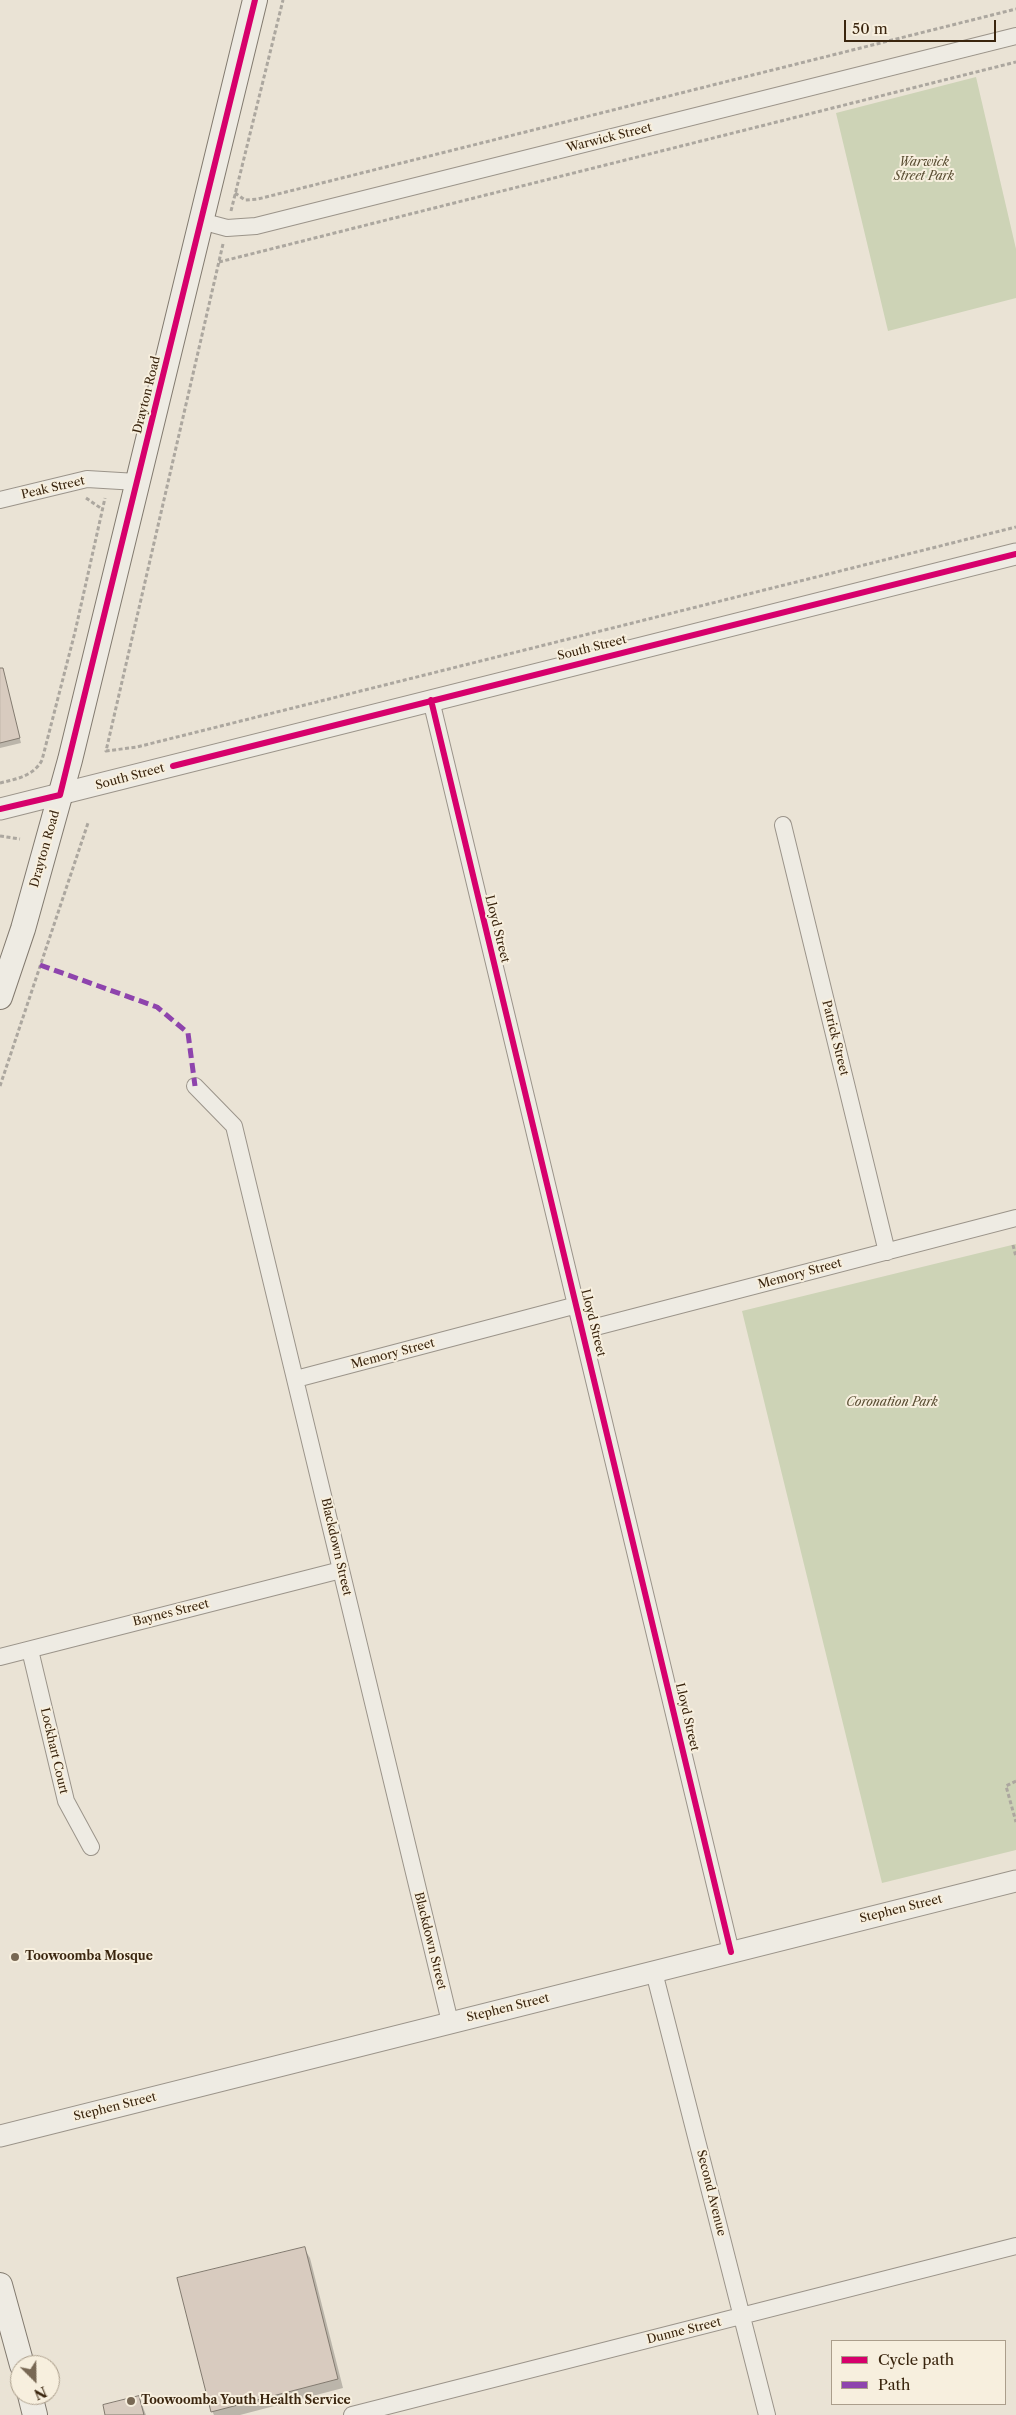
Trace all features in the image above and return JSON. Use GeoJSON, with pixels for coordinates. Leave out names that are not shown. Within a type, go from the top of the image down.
{"type":"FeatureCollection","features":[{"type":"Feature","properties":{"kind":"main road","name":"Drayton Road"},"geometry":{"type":"LineString","coordinates":[[0,997],[23,929],[60,795],[255,0]]}},
{"type":"Feature","properties":{"kind":"main road"},"geometry":{"type":"LineString","coordinates":[[0,2285],[19,2355]]}},
{"type":"Feature","properties":{"kind":"street","name":"Warwick Street"},"geometry":{"type":"LineString","coordinates":[[201,221],[227,228],[256,226],[1016,36]]}},
{"type":"Feature","properties":{"kind":"street","name":"Peak Street"},"geometry":{"type":"LineString","coordinates":[[0,500],[87,479],[137,482]]}},
{"type":"Feature","properties":{"kind":"street","name":"South Street"},"geometry":{"type":"LineString","coordinates":[[0,809],[1016,554]]}},
{"type":"Feature","properties":{"kind":"street","name":"Lloyd Street"},"geometry":{"type":"LineString","coordinates":[[431,700],[584,1330],[731,1952]]}},
{"type":"Feature","properties":{"kind":"street","name":"Patrick Street"},"geometry":{"type":"LineString","coordinates":[[783,825],[887,1252]]}},
{"type":"Feature","properties":{"kind":"street","name":"Blackdown Street"},"geometry":{"type":"LineString","coordinates":[[195,1086],[234,1126],[450,2022]]}},
{"type":"Feature","properties":{"kind":"street","name":"Memory Street"},"geometry":{"type":"LineString","coordinates":[[584,1330],[1016,1218]]}},
{"type":"Feature","properties":{"kind":"street","name":"Memory Street"},"geometry":{"type":"LineString","coordinates":[[296,1380],[577,1305]]}},
{"type":"Feature","properties":{"kind":"street","name":"Baynes Street"},"geometry":{"type":"LineString","coordinates":[[0,1657],[341,1570]]}},
{"type":"Feature","properties":{"kind":"street","name":"Lockhart Court"},"geometry":{"type":"LineString","coordinates":[[30,1650],[64,1794],[77,1823],[91,1847]]}},
{"type":"Feature","properties":{"kind":"street","name":"Stephen Street"},"geometry":{"type":"LineString","coordinates":[[0,2136],[1016,1881]]}},
{"type":"Feature","properties":{"kind":"street","name":"Second Avenue"},"geometry":{"type":"LineString","coordinates":[[654,1972],[767,2415]]}},
{"type":"Feature","properties":{"kind":"street","name":"Dunne Street"},"geometry":{"type":"LineString","coordinates":[[352,2415],[403,2409],[742,2316],[1016,2246]]}},
{"type":"Feature","properties":{"kind":"path"},"geometry":{"type":"LineString","coordinates":[[282,0],[219,262],[106,751],[137,747],[1016,527]]}},
{"type":"Feature","properties":{"kind":"path"},"geometry":{"type":"LineString","coordinates":[[236,193],[245,200],[258,199],[1016,9]]}},
{"type":"Feature","properties":{"kind":"path"},"geometry":{"type":"LineString","coordinates":[[219,262],[1016,62]]}},
{"type":"Feature","properties":{"kind":"path"},"geometry":{"type":"LineString","coordinates":[[0,783],[19,778],[38,769],[42,760],[109,480]]}},
{"type":"Feature","properties":{"kind":"path"},"geometry":{"type":"LineString","coordinates":[[0,1086],[88,823]]}},
{"type":"Feature","properties":{"kind":"path"},"geometry":{"type":"LineString","coordinates":[[0,836],[20,839]]}},
{"type":"Feature","properties":{"kind":"path"},"geometry":{"type":"LineString","coordinates":[[1013,1245],[1016,1257]]}},
{"type":"Feature","properties":{"kind":"path"},"geometry":{"type":"LineString","coordinates":[[1016,1782],[1006,1786],[1016,1822]]}},
{"type":"Feature","properties":{"kind":"green space","name":"Warwick Street Park"},"geometry":{"type":"Polygon","coordinates":[[[976,77],[1016,249],[1016,298],[888,331],[836,113],[976,77]]]}},
{"type":"Feature","properties":{"kind":"green space","name":"Coronation Park"},"geometry":{"type":"Polygon","coordinates":[[[1016,1244],[1016,1850],[882,1883],[742,1311],[1016,1244]]]}},
{"type":"Feature","properties":{"kind":"building"},"geometry":{"type":"Polygon","coordinates":[[[0,668],[3,668],[20,738],[0,743],[0,668]]]}},
{"type":"Feature","properties":{"kind":"building"},"geometry":{"type":"Polygon","coordinates":[[[305,2247],[338,2379],[211,2412],[177,2278],[305,2247]]]}},
{"type":"Feature","properties":{"kind":"building","name":"Toowoomba Youth Health Service"},"geometry":{"type":"Polygon","coordinates":[[[139,2396],[144,2415],[105,2415],[103,2405],[139,2396]]]}},
{"type":"Feature","properties":{"kind":"marked path"},"geometry":{"type":"LineString","coordinates":[[40,965],[157,1007],[188,1033],[195,1086]]}},
{"type":"Feature","properties":{"kind":"cycle path"},"geometry":{"type":"LineString","coordinates":[[0,809],[60,795],[255,0]]}},
{"type":"Feature","properties":{"kind":"cycle path"},"geometry":{"type":"LineString","coordinates":[[173,766],[1016,554]]}},
{"type":"Feature","properties":{"kind":"cycle path"},"geometry":{"type":"LineString","coordinates":[[431,700],[731,1952]]}},
{"type":"Feature","properties":{"kind":"place","name":"Toowoomba Mosque"},"geometry":{"type":"Point","coordinates":[15,1957]}},
{"type":"Feature","properties":{"kind":"place","name":"Toowoomba Youth Health Service"},"geometry":{"type":"Point","coordinates":[131,2401]}}]}
